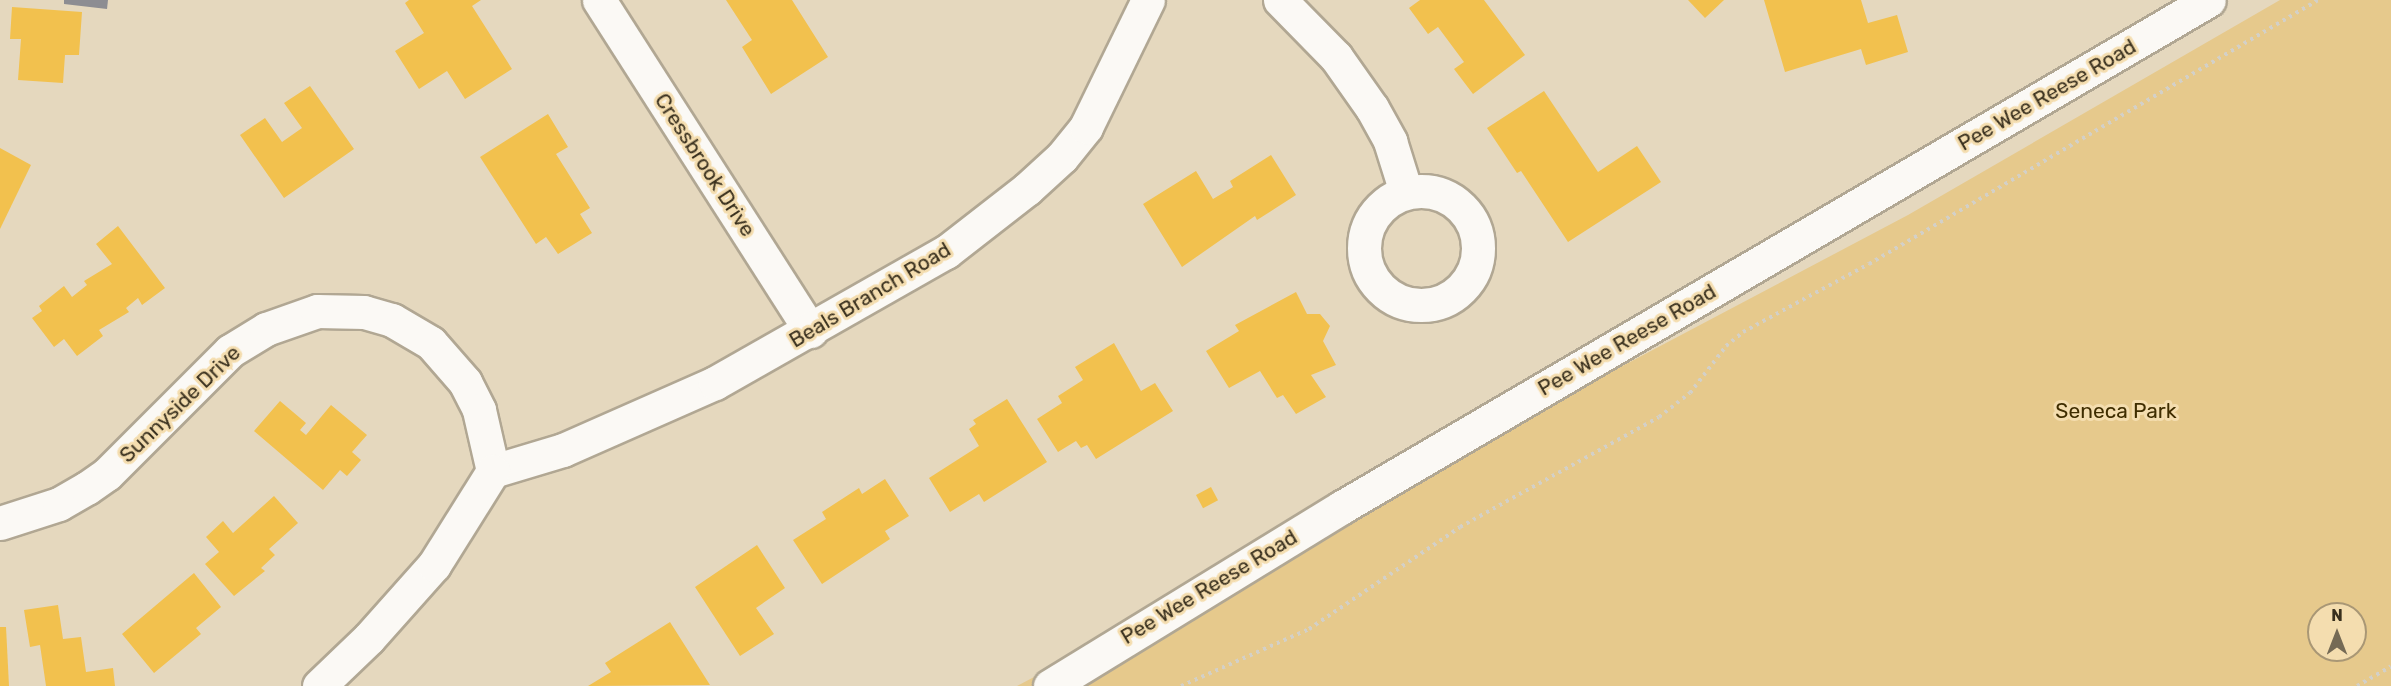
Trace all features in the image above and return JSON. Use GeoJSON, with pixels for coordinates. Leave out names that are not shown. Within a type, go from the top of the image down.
{"type":"FeatureCollection","features":[{"type":"Feature","properties":{"kind":"street","name":"Cressbrook Drive"},"geometry":{"type":"LineString","coordinates":[[599,0],[811,331]]}},
{"type":"Feature","properties":{"kind":"street","name":"Beals Branch Road"},"geometry":{"type":"LineString","coordinates":[[493,471],[585,441],[715,383],[811,331],[946,252],[1062,158],[1102,99],[1148,0]]}},
{"type":"Feature","properties":{"kind":"street"},"geometry":{"type":"LineString","coordinates":[[1280,0],[1336,57],[1372,108],[1390,141],[1406,192]]}},
{"type":"Feature","properties":{"kind":"street","name":"Pee Wee Reese Road"},"geometry":{"type":"LineString","coordinates":[[1050,686],[1352,501],[2209,0]]}},
{"type":"Feature","properties":{"kind":"street","name":"Sunnyside Drive"},"geometry":{"type":"LineString","coordinates":[[0,523],[58,504],[87,488],[107,474],[230,351],[266,329],[317,311],[364,312],[392,320],[431,344],[465,382],[479,410],[493,471]]}},
{"type":"Feature","properties":{"kind":"street"},"geometry":{"type":"LineString","coordinates":[[319,686],[369,638],[434,565],[493,471]]}},
{"type":"Feature","properties":{"kind":"path"},"geometry":{"type":"LineString","coordinates":[[1181,686],[1309,629],[1460,527],[1659,417],[1690,393],[1726,346],[1743,332],[1869,264],[2318,0]]}},
{"type":"Feature","properties":{"kind":"path"},"geometry":{"type":"LineString","coordinates":[[2357,686],[2391,666]]}},
{"type":"Feature","properties":{"kind":"green space","name":"Seneca Park"},"geometry":{"type":"Polygon","coordinates":[[[2280,0],[2391,0],[2391,686],[1017,686],[1908,215],[2280,0]]]}},
{"type":"Feature","properties":{"kind":"building: Homes"},"geometry":{"type":"Polygon","coordinates":[[[409,0],[481,0],[472,6],[512,69],[465,99],[447,71],[419,89],[395,51],[424,33],[405,3],[409,0]]]}},
{"type":"Feature","properties":{"kind":"building: Homes"},"geometry":{"type":"Polygon","coordinates":[[[726,0],[792,0],[828,57],[771,94],[742,47],[752,40],[726,0]]]}},
{"type":"Feature","properties":{"kind":"building: Homes"},"geometry":{"type":"Polygon","coordinates":[[[1420,0],[1484,0],[1525,55],[1473,94],[1454,69],[1464,62],[1438,27],[1428,34],[1409,8],[1420,0]]]}},
{"type":"Feature","properties":{"kind":"building: Homes"},"geometry":{"type":"Polygon","coordinates":[[[1688,0],[1724,0],[1705,18],[1688,0]]]}},
{"type":"Feature","properties":{"kind":"building: Homes"},"geometry":{"type":"Polygon","coordinates":[[[1764,0],[1861,0],[1868,23],[1897,15],[1908,52],[1866,65],[1861,49],[1785,72],[1764,0]]]}},
{"type":"Feature","properties":{"kind":"building: Homes"},"geometry":{"type":"Polygon","coordinates":[[[12,7],[82,12],[79,55],[65,55],[63,83],[18,80],[21,39],[10,39],[12,7]]]}},
{"type":"Feature","properties":{"kind":"building: Homes"},"geometry":{"type":"Polygon","coordinates":[[[310,86],[354,149],[284,198],[240,135],[265,118],[282,142],[302,128],[284,103],[310,86]]]}},
{"type":"Feature","properties":{"kind":"building: Homes"},"geometry":{"type":"Polygon","coordinates":[[[1544,91],[1598,172],[1637,146],[1661,182],[1568,242],[1521,171],[1517,173],[1487,128],[1544,91]]]}},
{"type":"Feature","properties":{"kind":"building: Homes"},"geometry":{"type":"Polygon","coordinates":[[[548,114],[568,147],[556,154],[590,208],[580,214],[592,233],[558,254],[546,237],[536,244],[480,157],[548,114]]]}},
{"type":"Feature","properties":{"kind":"building: Homes"},"geometry":{"type":"Polygon","coordinates":[[[0,148],[31,165],[0,229],[0,148]]]}},
{"type":"Feature","properties":{"kind":"building: Homes"},"geometry":{"type":"Polygon","coordinates":[[[1271,155],[1296,195],[1257,220],[1255,216],[1182,267],[1143,204],[1196,171],[1213,199],[1233,187],[1230,181],[1271,155]]]}},
{"type":"Feature","properties":{"kind":"building: Homes"},"geometry":{"type":"Polygon","coordinates":[[[118,226],[165,288],[142,305],[138,298],[126,308],[129,312],[99,330],[103,336],[77,356],[64,339],[54,347],[32,318],[42,311],[39,306],[64,286],[72,297],[87,285],[84,281],[112,264],[96,244],[118,226]]]}},
{"type":"Feature","properties":{"kind":"building: Homes"},"geometry":{"type":"Polygon","coordinates":[[[1296,292],[1307,314],[1320,314],[1330,326],[1323,341],[1336,365],[1311,375],[1326,397],[1296,414],[1283,395],[1277,398],[1260,371],[1229,388],[1206,351],[1239,331],[1235,325],[1296,292]]]}},
{"type":"Feature","properties":{"kind":"building: Homes"},"geometry":{"type":"Polygon","coordinates":[[[1114,343],[1141,391],[1155,383],[1173,411],[1096,459],[1087,445],[1081,448],[1076,441],[1058,452],[1037,419],[1062,403],[1058,396],[1083,380],[1075,367],[1114,343]]]}},
{"type":"Feature","properties":{"kind":"building: Homes"},"geometry":{"type":"Polygon","coordinates":[[[1007,399],[1047,462],[984,502],[979,494],[950,512],[929,478],[979,446],[969,429],[976,424],[973,420],[1007,399]]]}},
{"type":"Feature","properties":{"kind":"building: Homes"},"geometry":{"type":"Polygon","coordinates":[[[280,401],[306,423],[300,430],[306,435],[331,405],[367,435],[352,452],[361,460],[347,476],[340,470],[323,490],[254,431],[280,401]]]}},
{"type":"Feature","properties":{"kind":"building: Homes"},"geometry":{"type":"Polygon","coordinates":[[[885,479],[909,516],[885,531],[890,539],[822,584],[793,540],[826,519],[822,512],[859,488],[862,494],[885,479]]]}},
{"type":"Feature","properties":{"kind":"building: Homes"},"geometry":{"type":"Polygon","coordinates":[[[1211,487],[1218,500],[1203,508],[1196,495],[1211,487]]]}},
{"type":"Feature","properties":{"kind":"building: Homes"},"geometry":{"type":"Polygon","coordinates":[[[274,496],[298,523],[269,549],[275,555],[261,568],[265,571],[234,596],[205,564],[219,552],[206,537],[223,521],[233,533],[274,496]]]}},
{"type":"Feature","properties":{"kind":"building: Homes"},"geometry":{"type":"Polygon","coordinates":[[[757,545],[785,588],[756,608],[774,634],[740,656],[695,587],[757,545]]]}},
{"type":"Feature","properties":{"kind":"building: Homes"},"geometry":{"type":"Polygon","coordinates":[[[194,573],[221,607],[196,628],[201,634],[154,673],[122,634],[194,573]]]}},
{"type":"Feature","properties":{"kind":"building: Homes"},"geometry":{"type":"Polygon","coordinates":[[[58,605],[63,639],[81,637],[86,672],[113,668],[115,686],[46,686],[40,645],[30,647],[24,610],[58,605]]]}},
{"type":"Feature","properties":{"kind":"building: Homes"},"geometry":{"type":"Polygon","coordinates":[[[670,622],[710,685],[588,686],[611,672],[605,663],[670,622]]]}},
{"type":"Feature","properties":{"kind":"building: Homes"},"geometry":{"type":"Polygon","coordinates":[[[0,627],[6,627],[9,686],[0,686],[0,627]]]}},
{"type":"Feature","properties":{"kind":"building: Industry"},"geometry":{"type":"Polygon","coordinates":[[[64,0],[108,0],[107,9],[64,4],[64,0]]]}}]}
